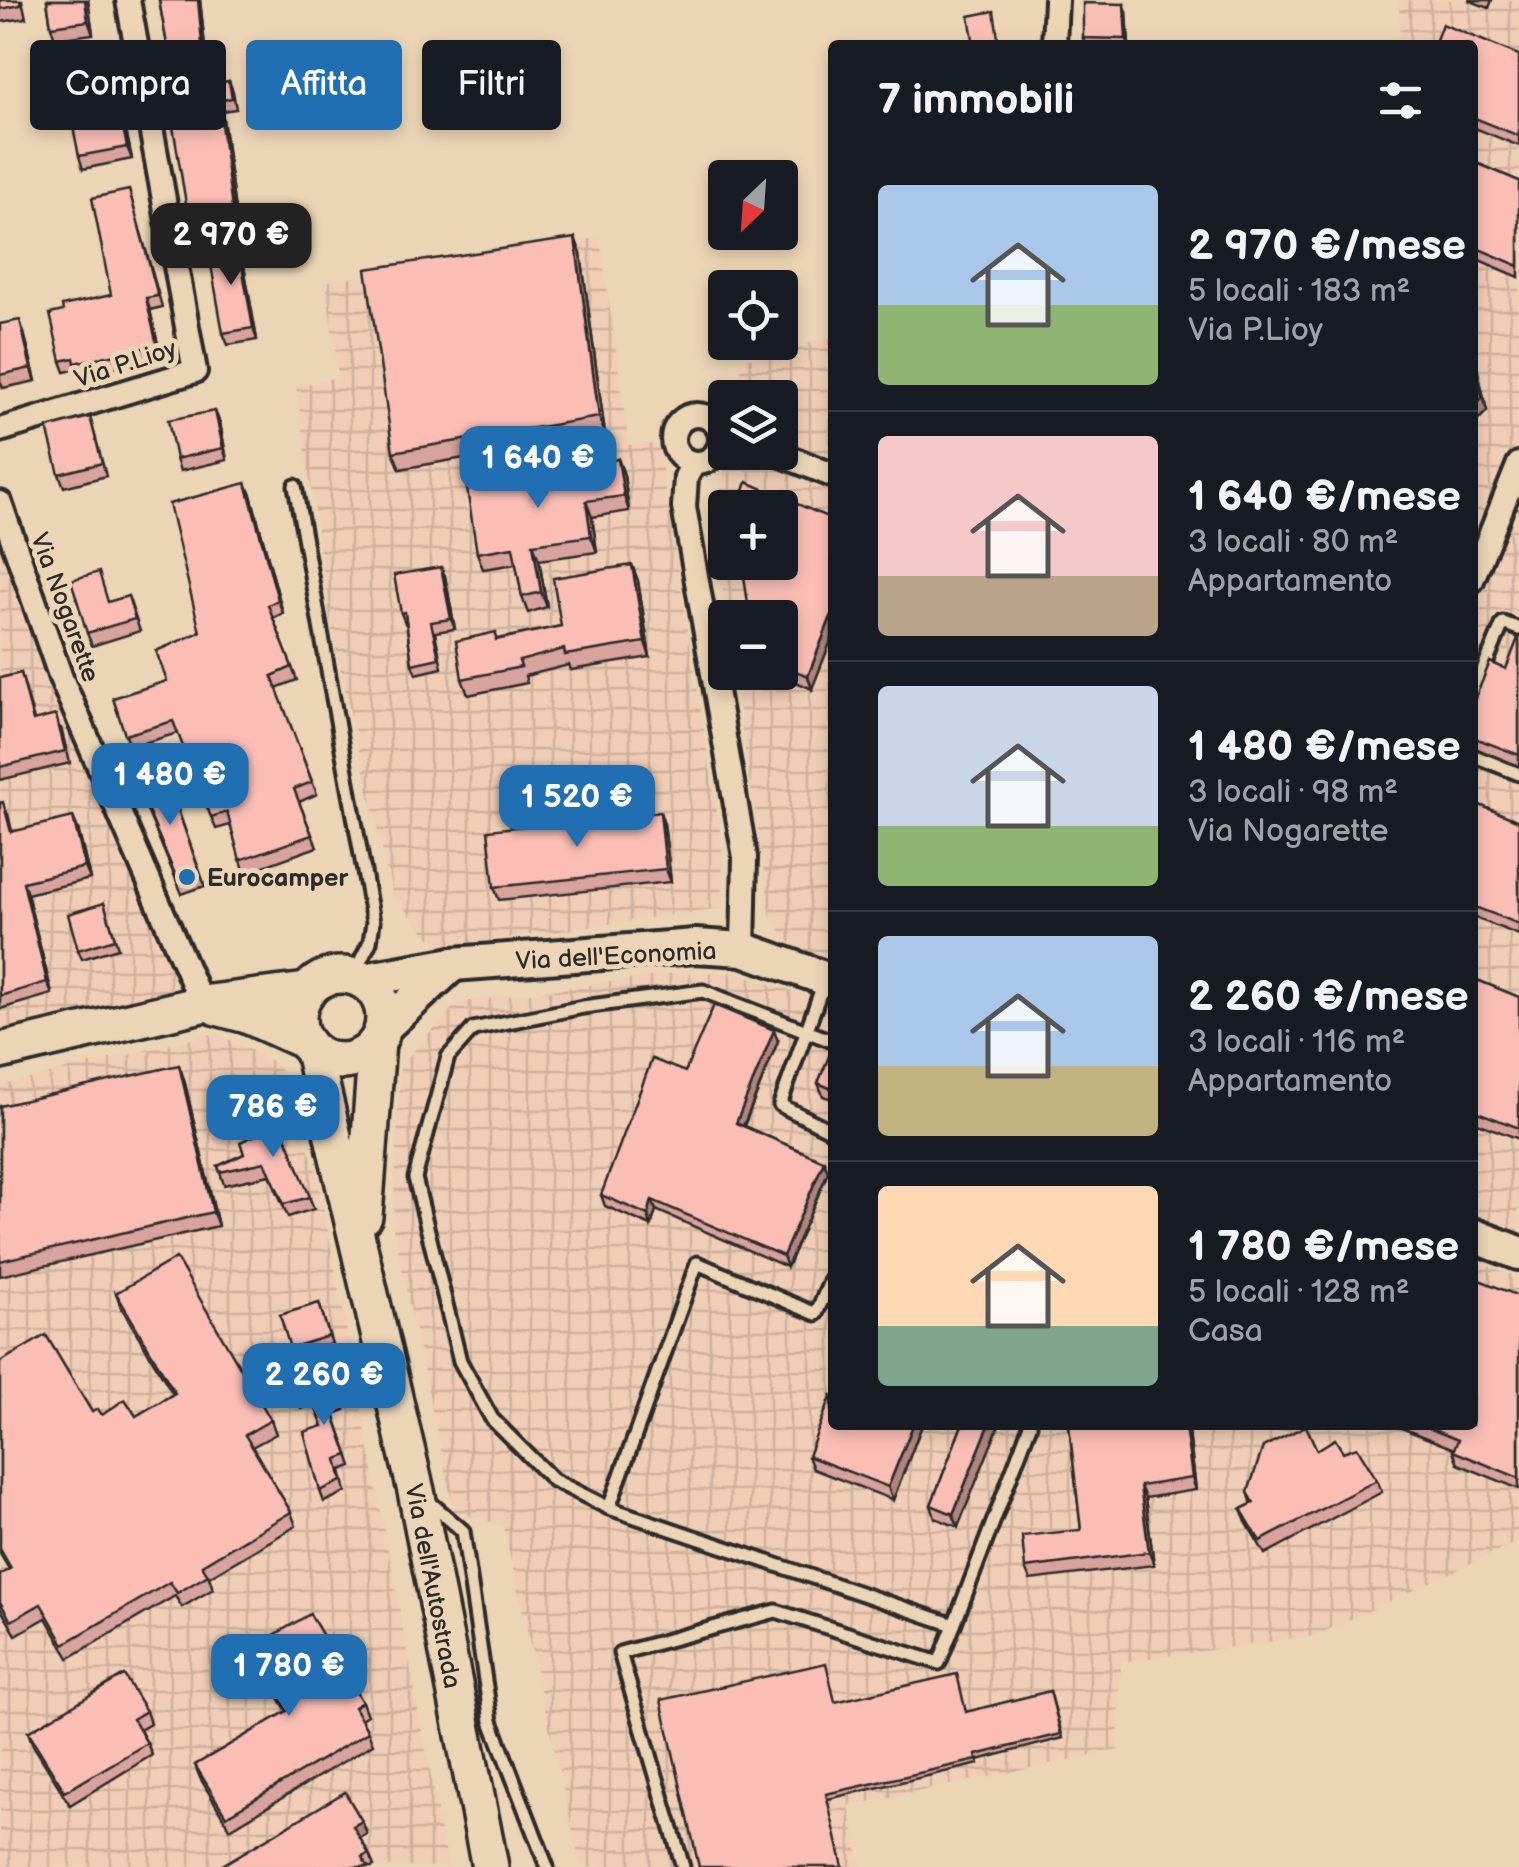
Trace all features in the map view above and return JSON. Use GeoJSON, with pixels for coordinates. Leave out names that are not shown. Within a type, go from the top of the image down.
{"type":"FeatureCollection","features":[{"type":"Feature","properties":{"kind":"main road","name":"Via dell'Economia"},"geometry":{"type":"LineString","coordinates":[[358,978],[453,964],[696,946],[743,949],[828,980]]}},
{"type":"Feature","properties":{"kind":"main road"},"geometry":{"type":"LineString","coordinates":[[202,1004],[247,1015],[326,1058],[354,1060],[453,964]]}},
{"type":"Feature","properties":{"kind":"main road"},"geometry":{"type":"LineString","coordinates":[[0,1052],[202,1004],[307,991],[328,977],[358,978]]}},
{"type":"Feature","properties":{"kind":"main road","name":"Via dell'Autostrada"},"geometry":{"type":"LineString","coordinates":[[358,978],[381,1000],[362,1247]]}},
{"type":"Feature","properties":{"kind":"main road","name":"Via dell'Autostrada"},"geometry":{"type":"LineString","coordinates":[[307,991],[298,1016],[362,1247],[416,1492],[490,1867]]}},
{"type":"Feature","properties":{"kind":"main road"},"geometry":{"type":"LineString","coordinates":[[1478,1237],[1519,1253]]}},
{"type":"Feature","properties":{"kind":"street","name":"Via P.Lioy"},"geometry":{"type":"LineString","coordinates":[[0,430],[196,371],[128,0]]}},
{"type":"Feature","properties":{"kind":"street"},"geometry":{"type":"LineString","coordinates":[[1054,40],[1056,0]]}},
{"type":"Feature","properties":{"kind":"street"},"geometry":{"type":"LineString","coordinates":[[694,463],[680,456],[673,443],[680,422],[700,414],[708,418]]}},
{"type":"Feature","properties":{"kind":"street"},"geometry":{"type":"LineString","coordinates":[[708,458],[694,463],[686,478],[684,506],[745,857],[743,949]]}},
{"type":"Feature","properties":{"kind":"street"},"geometry":{"type":"LineString","coordinates":[[798,461],[828,473]]}},
{"type":"Feature","properties":{"kind":"street"},"geometry":{"type":"LineString","coordinates":[[1478,565],[1519,464]]}},
{"type":"Feature","properties":{"kind":"street","name":"Via Nogarette"},"geometry":{"type":"LineString","coordinates":[[0,503],[61,678],[202,1004]]}},
{"type":"Feature","properties":{"kind":"lane"},"geometry":{"type":"LineString","coordinates":[[295,486],[373,922],[358,978]]}},
{"type":"Feature","properties":{"kind":"lane"},"geometry":{"type":"LineString","coordinates":[[1478,683],[1503,623],[1519,629]]}},
{"type":"Feature","properties":{"kind":"lane"},"geometry":{"type":"LineString","coordinates":[[1478,658],[1487,661]]}},
{"type":"Feature","properties":{"kind":"lane"},"geometry":{"type":"LineString","coordinates":[[1478,757],[1519,774]]}},
{"type":"Feature","properties":{"kind":"lane"},"geometry":{"type":"LineString","coordinates":[[828,982],[780,1105],[828,1129]]}},
{"type":"Feature","properties":{"kind":"lane"},"geometry":{"type":"LineString","coordinates":[[828,1039],[703,991],[583,1006],[473,1028],[448,1057],[415,1178],[460,1360],[492,1419],[553,1480],[610,1508],[954,1625]]}},
{"type":"Feature","properties":{"kind":"lane"},"geometry":{"type":"LineString","coordinates":[[610,1508],[697,1264],[816,1314],[828,1287]]}},
{"type":"Feature","properties":{"kind":"lane"},"geometry":{"type":"LineString","coordinates":[[683,1867],[620,1653],[776,1611],[939,1662],[1028,1430]]}},
{"type":"Feature","properties":{"kind":"lane"},"geometry":{"type":"LineString","coordinates":[[416,1492],[463,1531],[492,1720],[547,1867]]}},
{"type":"Feature","properties":{"kind":"shaded area"},"geometry":{"type":"Polygon","coordinates":[[[1399,0],[1519,0],[1519,1232],[1478,1216],[1478,40],[1400,40],[1399,0]]]}},
{"type":"Feature","properties":{"kind":"shaded area"},"geometry":{"type":"Polygon","coordinates":[[[600,238],[629,445],[658,444],[722,843],[723,908],[439,948],[393,896],[333,639],[296,386],[338,377],[326,282],[600,238]]]}},
{"type":"Feature","properties":{"kind":"shaded area"},"geometry":{"type":"Polygon","coordinates":[[[828,338],[828,961],[792,946],[771,918],[736,690],[798,690],[798,600],[724,600],[722,580],[798,580],[798,490],[720,490],[724,470],[798,470],[798,380],[739,380],[743,360],[798,360],[798,346],[828,338]]]}},
{"type":"Feature","properties":{"kind":"shaded area"},"geometry":{"type":"Polygon","coordinates":[[[0,544],[178,970],[169,994],[0,1030],[0,544]]]}},
{"type":"Feature","properties":{"kind":"shaded area"},"geometry":{"type":"Polygon","coordinates":[[[734,972],[828,1003],[828,1430],[1478,1430],[1478,1261],[1519,1278],[1519,1541],[1315,1636],[1121,1662],[1118,1750],[849,1806],[861,1867],[581,1867],[503,1526],[454,1511],[393,1229],[400,1066],[457,1003],[669,974],[734,972]]]}},
{"type":"Feature","properties":{"kind":"shaded area"},"geometry":{"type":"Polygon","coordinates":[[[216,1033],[278,1064],[317,1173],[448,1867],[0,1867],[0,1086],[216,1033]]]}},
{"type":"Feature","properties":{"kind":"building"},"geometry":{"type":"Polygon","coordinates":[[[0,0],[20,0],[21,5],[0,9],[0,0]]]}},
{"type":"Feature","properties":{"kind":"building"},"geometry":{"type":"Polygon","coordinates":[[[47,0],[85,0],[88,21],[51,26],[47,0]]]}},
{"type":"Feature","properties":{"kind":"building"},"geometry":{"type":"Polygon","coordinates":[[[159,0],[198,0],[202,40],[166,40],[159,0]]]}},
{"type":"Feature","properties":{"kind":"building"},"geometry":{"type":"Polygon","coordinates":[[[1083,3],[1124,4],[1126,39],[1083,38],[1083,3]]]}},
{"type":"Feature","properties":{"kind":"building"},"geometry":{"type":"Polygon","coordinates":[[[994,11],[998,40],[973,40],[969,16],[994,11]]]}},
{"type":"Feature","properties":{"kind":"building"},"geometry":{"type":"Polygon","coordinates":[[[1442,24],[1519,55],[1519,136],[1478,119],[1478,40],[1436,40],[1442,24]]]}},
{"type":"Feature","properties":{"kind":"building"},"geometry":{"type":"Polygon","coordinates":[[[229,81],[232,98],[226,99],[226,82],[229,81]]]}},
{"type":"Feature","properties":{"kind":"building"},"geometry":{"type":"Polygon","coordinates":[[[74,130],[123,130],[127,147],[79,156],[74,130]]]}},
{"type":"Feature","properties":{"kind":"building"},"geometry":{"type":"Polygon","coordinates":[[[174,130],[222,130],[233,216],[189,221],[174,130]]]}},
{"type":"Feature","properties":{"kind":"building"},"geometry":{"type":"Polygon","coordinates":[[[1478,164],[1519,181],[1519,266],[1478,249],[1478,164]]]}},
{"type":"Feature","properties":{"kind":"building"},"geometry":{"type":"Polygon","coordinates":[[[129,190],[158,296],[146,298],[157,345],[75,363],[74,358],[61,361],[50,314],[63,311],[62,306],[111,295],[92,198],[129,190]]]}},
{"type":"Feature","properties":{"kind":"building"},"geometry":{"type":"Polygon","coordinates":[[[575,238],[599,417],[393,452],[366,269],[575,238]]]}},
{"type":"Feature","properties":{"kind":"building"},"geometry":{"type":"Polygon","coordinates":[[[238,243],[253,328],[223,333],[208,248],[238,243]]]}},
{"type":"Feature","properties":{"kind":"building"},"geometry":{"type":"Polygon","coordinates":[[[20,320],[31,368],[0,375],[0,324],[20,320]]]}},
{"type":"Feature","properties":{"kind":"building"},"geometry":{"type":"Polygon","coordinates":[[[215,411],[223,448],[176,459],[168,420],[215,411]]]}},
{"type":"Feature","properties":{"kind":"building"},"geometry":{"type":"Polygon","coordinates":[[[90,417],[102,463],[59,474],[47,428],[90,417]]]}},
{"type":"Feature","properties":{"kind":"building"},"geometry":{"type":"Polygon","coordinates":[[[618,459],[624,496],[586,501],[591,536],[533,544],[541,592],[522,597],[513,547],[477,553],[466,482],[618,459]]]}},
{"type":"Feature","properties":{"kind":"building"},"geometry":{"type":"Polygon","coordinates":[[[747,482],[765,490],[744,490],[747,482]]]}},
{"type":"Feature","properties":{"kind":"building"},"geometry":{"type":"Polygon","coordinates":[[[246,483],[278,600],[268,605],[292,667],[272,676],[312,782],[294,789],[312,835],[240,860],[227,812],[211,817],[173,721],[125,735],[113,698],[167,681],[156,651],[200,632],[169,504],[246,483]]]}},
{"type":"Feature","properties":{"kind":"building"},"geometry":{"type":"Polygon","coordinates":[[[798,504],[828,517],[828,624],[808,676],[798,672],[798,600],[747,600],[745,580],[798,580],[798,504]]]}},
{"type":"Feature","properties":{"kind":"building"},"geometry":{"type":"Polygon","coordinates":[[[632,565],[645,642],[565,655],[564,649],[519,661],[521,667],[462,679],[456,641],[496,632],[496,640],[561,626],[553,578],[632,565]]]}},
{"type":"Feature","properties":{"kind":"building"},"geometry":{"type":"Polygon","coordinates":[[[441,567],[451,619],[431,622],[439,658],[412,664],[405,612],[401,613],[394,575],[441,567]]]}},
{"type":"Feature","properties":{"kind":"building"},"geometry":{"type":"Polygon","coordinates":[[[99,572],[108,602],[128,596],[135,619],[87,633],[71,580],[99,572]]]}},
{"type":"Feature","properties":{"kind":"building"},"geometry":{"type":"Polygon","coordinates":[[[1518,638],[1519,755],[1478,739],[1478,691],[1490,662],[1506,669],[1518,638]]]}},
{"type":"Feature","properties":{"kind":"building"},"geometry":{"type":"Polygon","coordinates":[[[21,673],[33,721],[56,715],[65,751],[0,767],[0,678],[21,673]]]}},
{"type":"Feature","properties":{"kind":"building"},"geometry":{"type":"Polygon","coordinates":[[[167,779],[200,873],[178,881],[138,788],[167,779]]]}},
{"type":"Feature","properties":{"kind":"building"},"geometry":{"type":"Polygon","coordinates":[[[3,802],[11,832],[73,817],[85,867],[23,882],[47,982],[0,996],[0,803],[3,802]]]}},
{"type":"Feature","properties":{"kind":"building"},"geometry":{"type":"Polygon","coordinates":[[[1478,804],[1519,821],[1519,924],[1478,908],[1478,804]]]}},
{"type":"Feature","properties":{"kind":"building"},"geometry":{"type":"Polygon","coordinates":[[[660,812],[666,869],[494,887],[488,830],[660,812]]]}},
{"type":"Feature","properties":{"kind":"building"},"geometry":{"type":"Polygon","coordinates":[[[104,903],[115,939],[78,950],[68,914],[104,903]]]}},
{"type":"Feature","properties":{"kind":"building"},"geometry":{"type":"Polygon","coordinates":[[[1478,980],[1519,997],[1519,1128],[1478,1112],[1478,980]]]}},
{"type":"Feature","properties":{"kind":"building"},"geometry":{"type":"Polygon","coordinates":[[[714,1005],[774,1030],[736,1123],[824,1161],[783,1256],[652,1200],[648,1215],[601,1195],[652,1059],[685,1072],[714,1005]]]}},
{"type":"Feature","properties":{"kind":"building"},"geometry":{"type":"Polygon","coordinates":[[[828,1059],[828,1087],[818,1083],[828,1059]]]}},
{"type":"Feature","properties":{"kind":"building"},"geometry":{"type":"Polygon","coordinates":[[[179,1065],[213,1212],[0,1261],[0,1106],[179,1065]]]}},
{"type":"Feature","properties":{"kind":"building"},"geometry":{"type":"Polygon","coordinates":[[[277,1115],[310,1197],[284,1204],[265,1162],[220,1172],[218,1166],[244,1154],[240,1142],[258,1134],[255,1126],[277,1115]]]}},
{"type":"Feature","properties":{"kind":"building"},"geometry":{"type":"Polygon","coordinates":[[[176,1258],[271,1420],[245,1435],[291,1512],[202,1565],[208,1575],[177,1593],[170,1582],[64,1644],[41,1604],[11,1621],[0,1602],[0,1575],[11,1568],[0,1549],[0,1362],[46,1335],[92,1412],[98,1409],[102,1415],[125,1399],[136,1416],[175,1393],[116,1293],[176,1258]]]}},
{"type":"Feature","properties":{"kind":"building"},"geometry":{"type":"Polygon","coordinates":[[[1478,1279],[1519,1296],[1519,1478],[1453,1451],[1458,1440],[1433,1430],[1478,1430],[1478,1279]]]}},
{"type":"Feature","properties":{"kind":"building"},"geometry":{"type":"Polygon","coordinates":[[[319,1303],[329,1336],[290,1348],[280,1315],[319,1303]]]}},
{"type":"Feature","properties":{"kind":"building"},"geometry":{"type":"Polygon","coordinates":[[[334,1370],[341,1399],[330,1403],[348,1455],[337,1459],[342,1481],[320,1491],[304,1432],[323,1426],[310,1393],[297,1398],[293,1380],[334,1370]]]}},
{"type":"Feature","properties":{"kind":"building"},"geometry":{"type":"Polygon","coordinates":[[[828,1404],[828,1430],[911,1430],[888,1487],[808,1456],[828,1404]]]}},
{"type":"Feature","properties":{"kind":"building"},"geometry":{"type":"Polygon","coordinates":[[[960,1430],[987,1430],[953,1514],[931,1505],[960,1430]]]}},
{"type":"Feature","properties":{"kind":"building"},"geometry":{"type":"Polygon","coordinates":[[[1070,1430],[1186,1430],[1192,1478],[1140,1486],[1149,1552],[1025,1568],[1022,1536],[1081,1530],[1070,1430]]]}},
{"type":"Feature","properties":{"kind":"building"},"geometry":{"type":"Polygon","coordinates":[[[1298,1430],[1308,1430],[1317,1450],[1335,1439],[1343,1452],[1357,1447],[1377,1480],[1260,1541],[1241,1509],[1254,1503],[1248,1492],[1263,1447],[1298,1430]]]}},
{"type":"Feature","properties":{"kind":"building"},"geometry":{"type":"Polygon","coordinates":[[[310,1614],[362,1702],[354,1707],[368,1732],[226,1816],[195,1765],[289,1710],[252,1648],[310,1614]]]}},
{"type":"Feature","properties":{"kind":"building"},"geometry":{"type":"Polygon","coordinates":[[[826,1663],[835,1702],[957,1674],[966,1712],[1050,1691],[1061,1734],[976,1755],[977,1760],[826,1794],[843,1867],[699,1867],[661,1700],[826,1663]]]}},
{"type":"Feature","properties":{"kind":"building"},"geometry":{"type":"Polygon","coordinates":[[[124,1675],[146,1711],[133,1719],[147,1743],[65,1792],[28,1732],[124,1675]]]}},
{"type":"Feature","properties":{"kind":"building"},"geometry":{"type":"Polygon","coordinates":[[[345,1792],[362,1821],[353,1826],[369,1854],[362,1857],[368,1867],[219,1867],[345,1792]]]}},
{"type":"Feature","properties":{"kind":"place","name":"Eurocamper"},"geometry":{"type":"Point","coordinates":[187,877]}}]}
